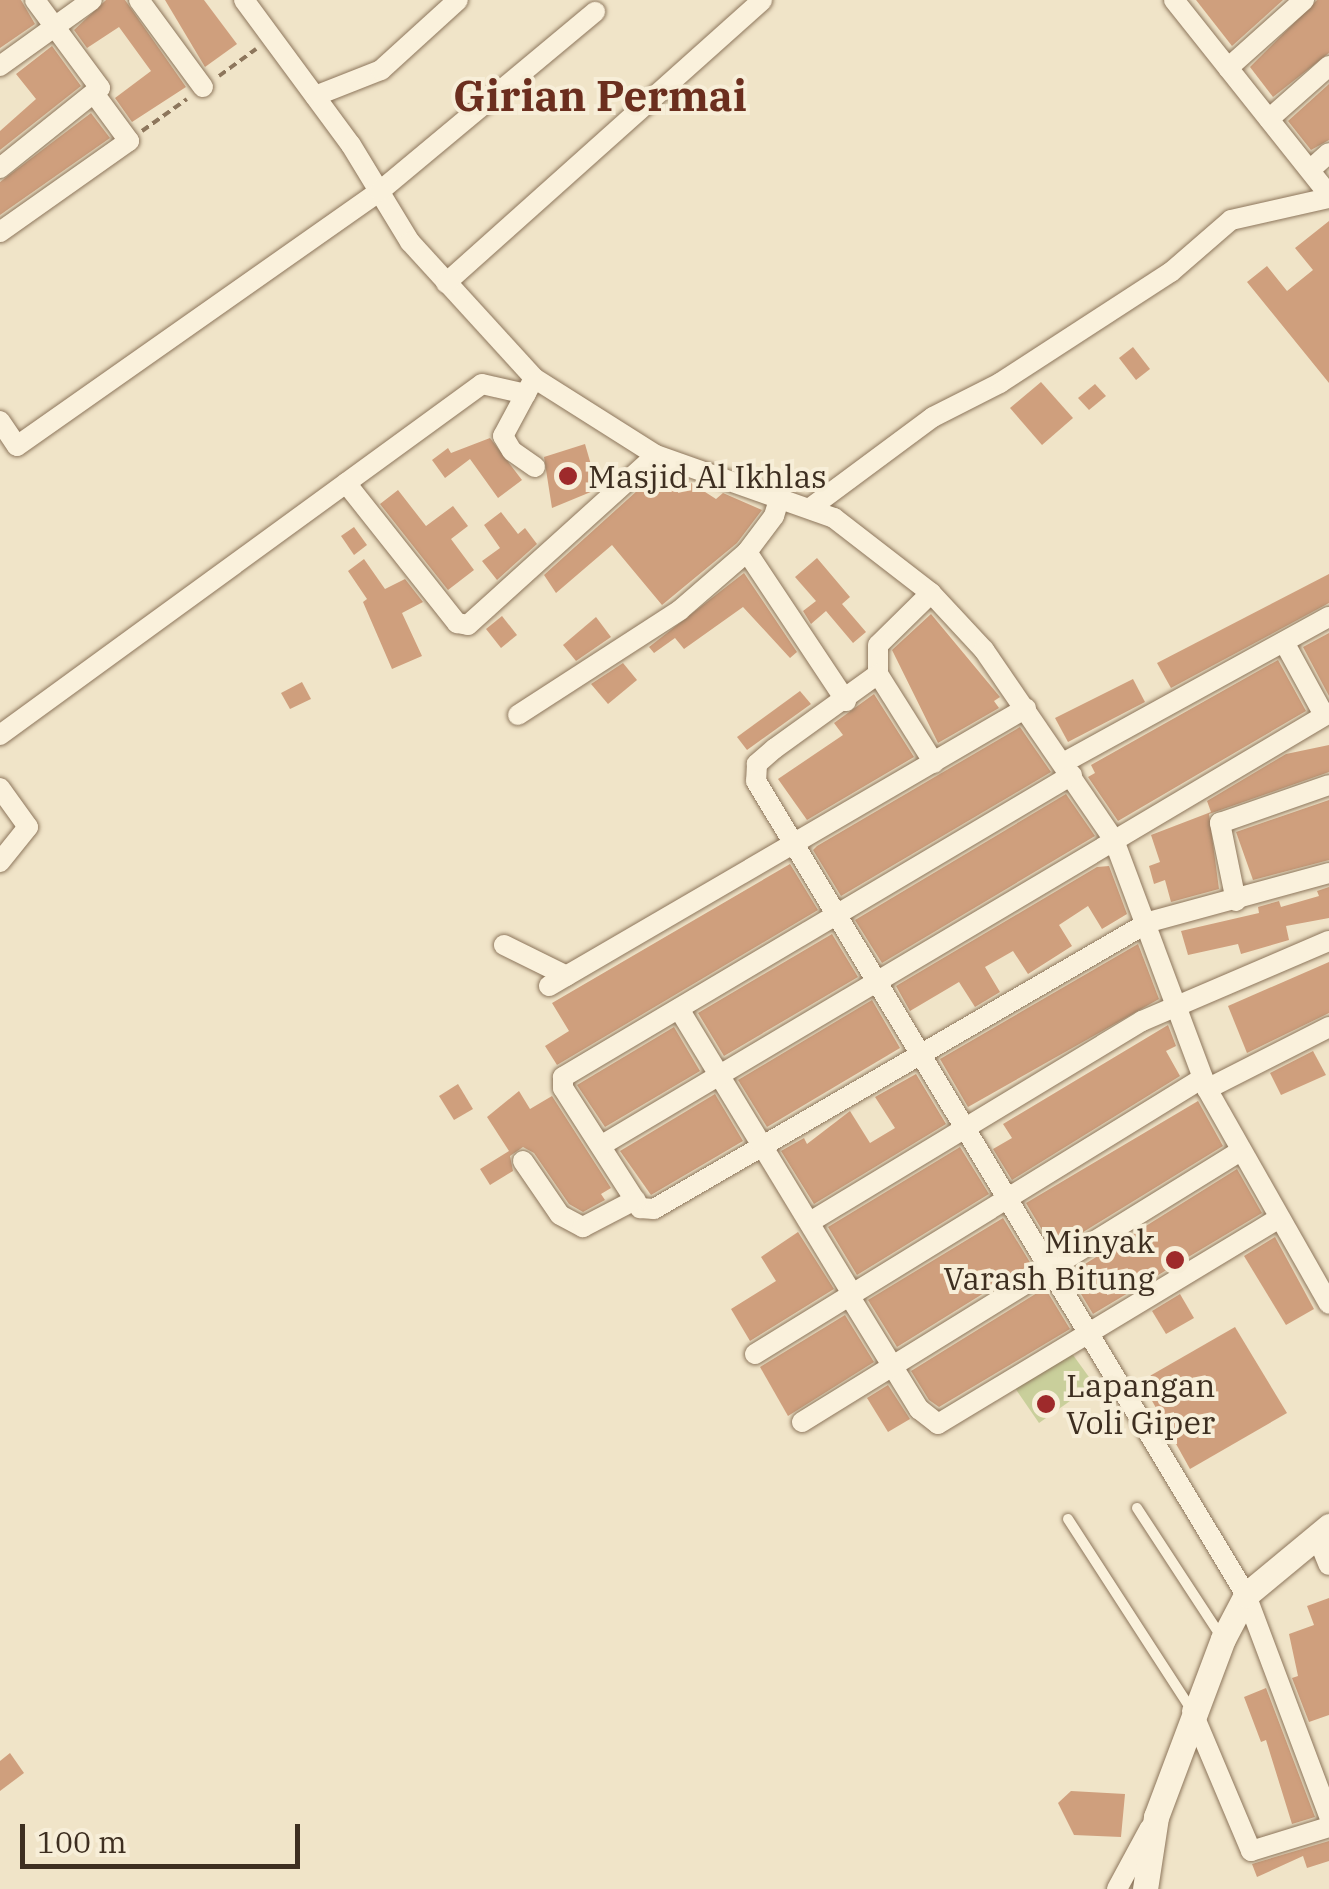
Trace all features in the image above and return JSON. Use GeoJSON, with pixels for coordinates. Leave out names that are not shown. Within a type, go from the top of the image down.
{"type":"FeatureCollection","features":[{"type":"Feature","properties":{"kind":"street"},"geometry":{"type":"LineString","coordinates":[[0,168],[96,96],[98,83],[36,0]]}},
{"type":"Feature","properties":{"kind":"street"},"geometry":{"type":"LineString","coordinates":[[0,66],[92,0]]}},
{"type":"Feature","properties":{"kind":"street"},"geometry":{"type":"LineString","coordinates":[[139,0],[203,87]]}},
{"type":"Feature","properties":{"kind":"street"},"geometry":{"type":"LineString","coordinates":[[244,0],[315,96],[410,242],[530,386],[656,454],[813,506],[931,593],[1026,708],[1114,840],[1150,922],[1205,1084],[1239,1152],[1329,1304]]}},
{"type":"Feature","properties":{"kind":"street"},"geometry":{"type":"LineString","coordinates":[[315,96],[382,70],[458,0]]}},
{"type":"Feature","properties":{"kind":"street"},"geometry":{"type":"LineString","coordinates":[[446,283],[762,0]]}},
{"type":"Feature","properties":{"kind":"street"},"geometry":{"type":"LineString","coordinates":[[1228,68],[1304,0]]}},
{"type":"Feature","properties":{"kind":"street"},"geometry":{"type":"LineString","coordinates":[[813,506],[933,417],[1000,383],[1172,272],[1230,220],[1329,196],[1228,68],[1186,4]]}},
{"type":"Feature","properties":{"kind":"street"},"geometry":{"type":"LineString","coordinates":[[0,421],[17,446],[380,191],[595,12]]}},
{"type":"Feature","properties":{"kind":"street"},"geometry":{"type":"LineString","coordinates":[[1269,119],[1329,66]]}},
{"type":"Feature","properties":{"kind":"street"},"geometry":{"type":"LineString","coordinates":[[0,232],[129,141],[96,96]]}},
{"type":"Feature","properties":{"kind":"street"},"geometry":{"type":"LineString","coordinates":[[1310,170],[1329,153]]}},
{"type":"Feature","properties":{"kind":"street"},"geometry":{"type":"LineString","coordinates":[[0,735],[482,384],[530,386]]}},
{"type":"Feature","properties":{"kind":"street"},"geometry":{"type":"LineString","coordinates":[[530,386],[504,436],[512,452],[535,467]]}},
{"type":"Feature","properties":{"kind":"street"},"geometry":{"type":"LineString","coordinates":[[346,483],[450,614],[468,625],[656,454]]}},
{"type":"Feature","properties":{"kind":"street"},"geometry":{"type":"LineString","coordinates":[[518,715],[653,630],[747,552],[774,516],[780,496]]}},
{"type":"Feature","properties":{"kind":"street"},"geometry":{"type":"LineString","coordinates":[[747,552],[846,701]]}},
{"type":"Feature","properties":{"kind":"street"},"geometry":{"type":"LineString","coordinates":[[931,593],[878,645],[878,674],[934,763]]}},
{"type":"Feature","properties":{"kind":"street"},"geometry":{"type":"LineString","coordinates":[[1329,618],[1068,769],[840,914],[562,1078],[635,1200],[648,1211],[1150,922],[1329,873]]}},
{"type":"Feature","properties":{"kind":"street"},"geometry":{"type":"LineString","coordinates":[[602,1146],[1326,714],[1284,642]]}},
{"type":"Feature","properties":{"kind":"street"},"geometry":{"type":"LineString","coordinates":[[878,674],[757,764],[756,780],[924,1052],[1246,1594],[1329,1816]]}},
{"type":"Feature","properties":{"kind":"street"},"geometry":{"type":"LineString","coordinates":[[504,945],[558,981],[1026,708]]}},
{"type":"Feature","properties":{"kind":"street"},"geometry":{"type":"LineString","coordinates":[[1236,901],[1220,823],[1329,785]]}},
{"type":"Feature","properties":{"kind":"street"},"geometry":{"type":"LineString","coordinates":[[0,788],[28,827],[0,862]]}},
{"type":"Feature","properties":{"kind":"street"},"geometry":{"type":"LineString","coordinates":[[810,1222],[1180,1004],[1329,941]]}},
{"type":"Feature","properties":{"kind":"street"},"geometry":{"type":"LineString","coordinates":[[679,1009],[810,1222],[891,1366],[926,1419],[938,1424],[1278,1219]]}},
{"type":"Feature","properties":{"kind":"street"},"geometry":{"type":"LineString","coordinates":[[755,1354],[1009,1196],[1205,1084],[1329,1027]]}},
{"type":"Feature","properties":{"kind":"street"},"geometry":{"type":"LineString","coordinates":[[802,1422],[1239,1152]]}},
{"type":"Feature","properties":{"kind":"street"},"geometry":{"type":"LineString","coordinates":[[523,1161],[560,1215],[583,1227],[635,1200]]}},
{"type":"Feature","properties":{"kind":"street"},"geometry":{"type":"LineString","coordinates":[[1117,1889],[1156,1817],[1192,1711],[1246,1594],[1323,1531],[1329,1565]]}},
{"type":"Feature","properties":{"kind":"street"},"geometry":{"type":"LineString","coordinates":[[1192,1711],[1252,1851],[1329,1827]]}},
{"type":"Feature","properties":{"kind":"street"},"geometry":{"type":"LineString","coordinates":[[1145,1889],[1156,1817]]}},
{"type":"Feature","properties":{"kind":"lane"},"geometry":{"type":"LineString","coordinates":[[1137,1508],[1223,1639]]}},
{"type":"Feature","properties":{"kind":"lane"},"geometry":{"type":"LineString","coordinates":[[1068,1519],[1192,1711]]}},
{"type":"Feature","properties":{"kind":"green space","name":"Lapangan Voli Giper"},"geometry":{"type":"Polygon","coordinates":[[[1068,1348],[1094,1384],[1039,1423],[1013,1385],[1068,1348]]]}},
{"type":"Feature","properties":{"kind":"building"},"geometry":{"type":"Polygon","coordinates":[[[0,0],[21,0],[35,24],[0,48],[0,0]]]}},
{"type":"Feature","properties":{"kind":"building"},"geometry":{"type":"Polygon","coordinates":[[[106,0],[125,0],[186,87],[132,122],[115,98],[151,71],[119,27],[87,48],[74,30],[106,0]]]}},
{"type":"Feature","properties":{"kind":"building"},"geometry":{"type":"Polygon","coordinates":[[[165,0],[204,0],[237,44],[205,67],[165,0]]]}},
{"type":"Feature","properties":{"kind":"building"},"geometry":{"type":"Polygon","coordinates":[[[1196,0],[1283,0],[1232,46],[1196,0]]]}},
{"type":"Feature","properties":{"kind":"building"},"geometry":{"type":"Polygon","coordinates":[[[1317,0],[1329,0],[1329,53],[1273,97],[1250,67],[1317,0]]]}},
{"type":"Feature","properties":{"kind":"building"},"geometry":{"type":"Polygon","coordinates":[[[52,46],[81,86],[0,150],[0,131],[36,99],[16,74],[52,46]]]}},
{"type":"Feature","properties":{"kind":"building"},"geometry":{"type":"Polygon","coordinates":[[[1329,84],[1329,140],[1311,150],[1288,121],[1329,84]]]}},
{"type":"Feature","properties":{"kind":"building"},"geometry":{"type":"Polygon","coordinates":[[[91,113],[110,138],[0,215],[0,182],[91,113]]]}},
{"type":"Feature","properties":{"kind":"building"},"geometry":{"type":"Polygon","coordinates":[[[1329,221],[1329,383],[1247,282],[1267,266],[1287,291],[1313,270],[1295,248],[1329,221]]]}},
{"type":"Feature","properties":{"kind":"building"},"geometry":{"type":"Polygon","coordinates":[[[1133,347],[1150,369],[1136,380],[1119,358],[1133,347]]]}},
{"type":"Feature","properties":{"kind":"building"},"geometry":{"type":"Polygon","coordinates":[[[1041,382],[1073,418],[1042,445],[1010,408],[1041,382]]]}},
{"type":"Feature","properties":{"kind":"building"},"geometry":{"type":"Polygon","coordinates":[[[1095,384],[1106,396],[1089,410],[1078,398],[1095,384]]]}},
{"type":"Feature","properties":{"kind":"building"},"geometry":{"type":"Polygon","coordinates":[[[490,438],[522,480],[498,498],[470,459],[445,478],[432,460],[448,448],[451,453],[490,438]]]}},
{"type":"Feature","properties":{"kind":"building","name":"Masjid Al Ikhlas"},"geometry":{"type":"Polygon","coordinates":[[[585,444],[598,489],[552,508],[544,457],[585,444]]]}},
{"type":"Feature","properties":{"kind":"building"},"geometry":{"type":"Polygon","coordinates":[[[659,471],[683,486],[688,481],[716,499],[723,493],[762,510],[737,543],[662,605],[612,545],[556,593],[544,575],[659,471]]]}},
{"type":"Feature","properties":{"kind":"building"},"geometry":{"type":"Polygon","coordinates":[[[398,490],[426,526],[453,506],[468,526],[451,539],[474,570],[448,590],[380,504],[398,490]]]}},
{"type":"Feature","properties":{"kind":"building"},"geometry":{"type":"Polygon","coordinates":[[[501,512],[518,534],[525,528],[537,544],[497,580],[482,561],[500,548],[484,525],[501,512]]]}},
{"type":"Feature","properties":{"kind":"building"},"geometry":{"type":"Polygon","coordinates":[[[354,527],[367,545],[354,555],[341,536],[354,527]]]}},
{"type":"Feature","properties":{"kind":"building"},"geometry":{"type":"Polygon","coordinates":[[[817,558],[850,597],[842,604],[866,632],[853,643],[826,611],[811,624],[803,611],[816,601],[795,577],[817,558]]]}},
{"type":"Feature","properties":{"kind":"building"},"geometry":{"type":"Polygon","coordinates":[[[364,559],[385,589],[405,579],[423,602],[402,613],[422,656],[392,669],[363,602],[367,599],[348,571],[364,559]]]}},
{"type":"Feature","properties":{"kind":"building"},"geometry":{"type":"Polygon","coordinates":[[[744,573],[797,652],[790,658],[743,607],[684,649],[675,638],[654,653],[649,647],[744,573]]]}},
{"type":"Feature","properties":{"kind":"building"},"geometry":{"type":"Polygon","coordinates":[[[1329,574],[1329,603],[1171,688],[1157,663],[1329,574]]]}},
{"type":"Feature","properties":{"kind":"building"},"geometry":{"type":"Polygon","coordinates":[[[931,614],[1000,697],[994,701],[999,708],[938,743],[892,650],[931,614]]]}},
{"type":"Feature","properties":{"kind":"building"},"geometry":{"type":"Polygon","coordinates":[[[502,616],[517,635],[501,648],[486,629],[502,616]]]}},
{"type":"Feature","properties":{"kind":"building"},"geometry":{"type":"Polygon","coordinates":[[[596,617],[611,637],[576,661],[563,645],[596,617]]]}},
{"type":"Feature","properties":{"kind":"building"},"geometry":{"type":"Polygon","coordinates":[[[1329,633],[1329,696],[1303,647],[1329,633]]]}},
{"type":"Feature","properties":{"kind":"building"},"geometry":{"type":"Polygon","coordinates":[[[1278,660],[1306,711],[1118,821],[1088,777],[1095,773],[1091,765],[1278,660]]]}},
{"type":"Feature","properties":{"kind":"building"},"geometry":{"type":"Polygon","coordinates":[[[623,663],[637,680],[608,704],[591,684],[623,663]]]}},
{"type":"Feature","properties":{"kind":"building"},"geometry":{"type":"Polygon","coordinates":[[[1133,679],[1145,702],[1068,742],[1055,718],[1133,679]]]}},
{"type":"Feature","properties":{"kind":"building"},"geometry":{"type":"Polygon","coordinates":[[[302,682],[311,699],[290,709],[281,693],[302,682]]]}},
{"type":"Feature","properties":{"kind":"building"},"geometry":{"type":"Polygon","coordinates":[[[800,691],[811,704],[747,750],[737,737],[800,691]]]}},
{"type":"Feature","properties":{"kind":"building"},"geometry":{"type":"Polygon","coordinates":[[[874,694],[914,757],[807,820],[778,779],[843,735],[834,723],[874,694]]]}},
{"type":"Feature","properties":{"kind":"building"},"geometry":{"type":"Polygon","coordinates":[[[1020,727],[1051,772],[841,896],[813,850],[817,846],[1020,727]]]}},
{"type":"Feature","properties":{"kind":"building"},"geometry":{"type":"Polygon","coordinates":[[[1329,745],[1329,772],[1209,814],[1219,889],[1171,902],[1165,880],[1154,884],[1149,866],[1160,862],[1151,835],[1211,812],[1207,801],[1286,754],[1329,745]]]}},
{"type":"Feature","properties":{"kind":"building"},"geometry":{"type":"Polygon","coordinates":[[[1066,794],[1095,836],[882,963],[855,920],[1066,794]]]}},
{"type":"Feature","properties":{"kind":"building"},"geometry":{"type":"Polygon","coordinates":[[[1329,800],[1329,860],[1253,880],[1236,832],[1329,800]]]}},
{"type":"Feature","properties":{"kind":"building"},"geometry":{"type":"Polygon","coordinates":[[[790,864],[818,910],[557,1065],[545,1046],[569,1031],[552,1003],[790,864]]]}},
{"type":"Feature","properties":{"kind":"building"},"geometry":{"type":"Polygon","coordinates":[[[1109,866],[1127,914],[1102,929],[1088,906],[1059,925],[1072,946],[1028,974],[1013,951],[985,967],[1000,992],[975,1007],[959,982],[910,1011],[896,986],[1097,867],[1109,866]]]}},
{"type":"Feature","properties":{"kind":"building"},"geometry":{"type":"Polygon","coordinates":[[[1329,887],[1329,918],[1286,926],[1289,940],[1241,954],[1238,944],[1188,955],[1181,931],[1259,913],[1258,907],[1279,901],[1281,907],[1319,896],[1317,891],[1329,887]]]}},
{"type":"Feature","properties":{"kind":"building"},"geometry":{"type":"Polygon","coordinates":[[[832,934],[858,977],[724,1056],[698,1013],[832,934]]]}},
{"type":"Feature","properties":{"kind":"building"},"geometry":{"type":"Polygon","coordinates":[[[1138,944],[1159,999],[968,1107],[940,1059],[1138,944]]]}},
{"type":"Feature","properties":{"kind":"building"},"geometry":{"type":"Polygon","coordinates":[[[1329,962],[1329,1013],[1247,1053],[1228,1006],[1329,962]]]}},
{"type":"Feature","properties":{"kind":"building"},"geometry":{"type":"Polygon","coordinates":[[[872,1000],[900,1048],[767,1127],[738,1080],[872,1000]]]}},
{"type":"Feature","properties":{"kind":"building"},"geometry":{"type":"Polygon","coordinates":[[[1168,1025],[1176,1046],[1166,1051],[1180,1076],[1012,1180],[993,1149],[1012,1138],[1003,1124],[1168,1025]]]}},
{"type":"Feature","properties":{"kind":"building"},"geometry":{"type":"Polygon","coordinates":[[[674,1027],[700,1071],[605,1127],[577,1085],[674,1027]]]}},
{"type":"Feature","properties":{"kind":"building"},"geometry":{"type":"Polygon","coordinates":[[[1313,1051],[1326,1075],[1281,1095],[1270,1073],[1313,1051]]]}},
{"type":"Feature","properties":{"kind":"building"},"geometry":{"type":"Polygon","coordinates":[[[916,1074],[946,1124],[814,1204],[781,1151],[804,1138],[807,1144],[850,1111],[870,1143],[895,1128],[875,1097],[916,1074]]]}},
{"type":"Feature","properties":{"kind":"building"},"geometry":{"type":"Polygon","coordinates":[[[458,1084],[473,1109],[454,1120],[439,1096],[458,1084]]]}},
{"type":"Feature","properties":{"kind":"building"},"geometry":{"type":"Polygon","coordinates":[[[519,1091],[530,1109],[552,1096],[611,1188],[601,1194],[605,1200],[583,1212],[569,1204],[534,1153],[523,1147],[510,1156],[513,1171],[490,1185],[480,1169],[509,1151],[487,1117],[519,1091]]]}},
{"type":"Feature","properties":{"kind":"building"},"geometry":{"type":"Polygon","coordinates":[[[715,1094],[743,1141],[651,1195],[620,1151],[715,1094]]]}},
{"type":"Feature","properties":{"kind":"building"},"geometry":{"type":"Polygon","coordinates":[[[1198,1101],[1223,1146],[1054,1250],[1026,1203],[1198,1101]]]}},
{"type":"Feature","properties":{"kind":"building"},"geometry":{"type":"Polygon","coordinates":[[[960,1147],[989,1194],[857,1275],[828,1227],[960,1147]]]}},
{"type":"Feature","properties":{"kind":"building"},"geometry":{"type":"Polygon","coordinates":[[[1237,1169],[1262,1213],[1093,1314],[1069,1274],[1237,1169]]]}},
{"type":"Feature","properties":{"kind":"building"},"geometry":{"type":"Polygon","coordinates":[[[1003,1218],[1031,1264],[897,1347],[868,1300],[1003,1218]]]}},
{"type":"Feature","properties":{"kind":"building"},"geometry":{"type":"Polygon","coordinates":[[[798,1232],[834,1289],[750,1341],[731,1309],[776,1281],[761,1257],[798,1232]]]}},
{"type":"Feature","properties":{"kind":"building"},"geometry":{"type":"Polygon","coordinates":[[[1275,1237],[1314,1309],[1286,1325],[1244,1256],[1275,1237]]]}},
{"type":"Feature","properties":{"kind":"building"},"geometry":{"type":"Polygon","coordinates":[[[1045,1288],[1070,1329],[939,1407],[929,1400],[911,1371],[1045,1288]]]}},
{"type":"Feature","properties":{"kind":"building"},"geometry":{"type":"Polygon","coordinates":[[[1180,1294],[1194,1318],[1166,1334],[1152,1311],[1180,1294]]]}},
{"type":"Feature","properties":{"kind":"building"},"geometry":{"type":"Polygon","coordinates":[[[845,1315],[874,1362],[788,1416],[760,1367],[845,1315]]]}},
{"type":"Feature","properties":{"kind":"building"},"geometry":{"type":"Polygon","coordinates":[[[1235,1327],[1287,1413],[1190,1469],[1141,1381],[1235,1327]]]}},
{"type":"Feature","properties":{"kind":"building"},"geometry":{"type":"Polygon","coordinates":[[[888,1385],[910,1419],[888,1432],[867,1398],[888,1385]]]}},
{"type":"Feature","properties":{"kind":"building"},"geometry":{"type":"Polygon","coordinates":[[[1329,1598],[1329,1715],[1309,1722],[1292,1678],[1298,1676],[1289,1634],[1314,1625],[1307,1606],[1329,1598]]]}},
{"type":"Feature","properties":{"kind":"building"},"geometry":{"type":"Polygon","coordinates":[[[1266,1688],[1315,1817],[1292,1824],[1266,1740],[1261,1742],[1244,1697],[1266,1688]]]}},
{"type":"Feature","properties":{"kind":"building"},"geometry":{"type":"Polygon","coordinates":[[[10,1753],[24,1773],[0,1791],[0,1761],[10,1753]]]}},
{"type":"Feature","properties":{"kind":"building"},"geometry":{"type":"Polygon","coordinates":[[[1071,1791],[1125,1794],[1121,1837],[1074,1835],[1058,1803],[1071,1791]]]}},
{"type":"Feature","properties":{"kind":"building"},"geometry":{"type":"Polygon","coordinates":[[[1329,1841],[1329,1861],[1307,1868],[1303,1856],[1257,1877],[1252,1864],[1329,1841]]]}},
{"type":"Feature","properties":{"kind":"place","name":"Masjid Al Ikhlas"},"geometry":{"type":"Point","coordinates":[568,476]}},
{"type":"Feature","properties":{"kind":"place","name":"Minyak Varash Bitung"},"geometry":{"type":"Point","coordinates":[1175,1260]}},
{"type":"Feature","properties":{"kind":"place","name":"Lapangan Voli Giper"},"geometry":{"type":"Point","coordinates":[1046,1404]}},
{"type":"Feature","properties":{"kind":"district","name":"Girian Permai"},"geometry":{"type":"Point","coordinates":[600,96]}}]}
